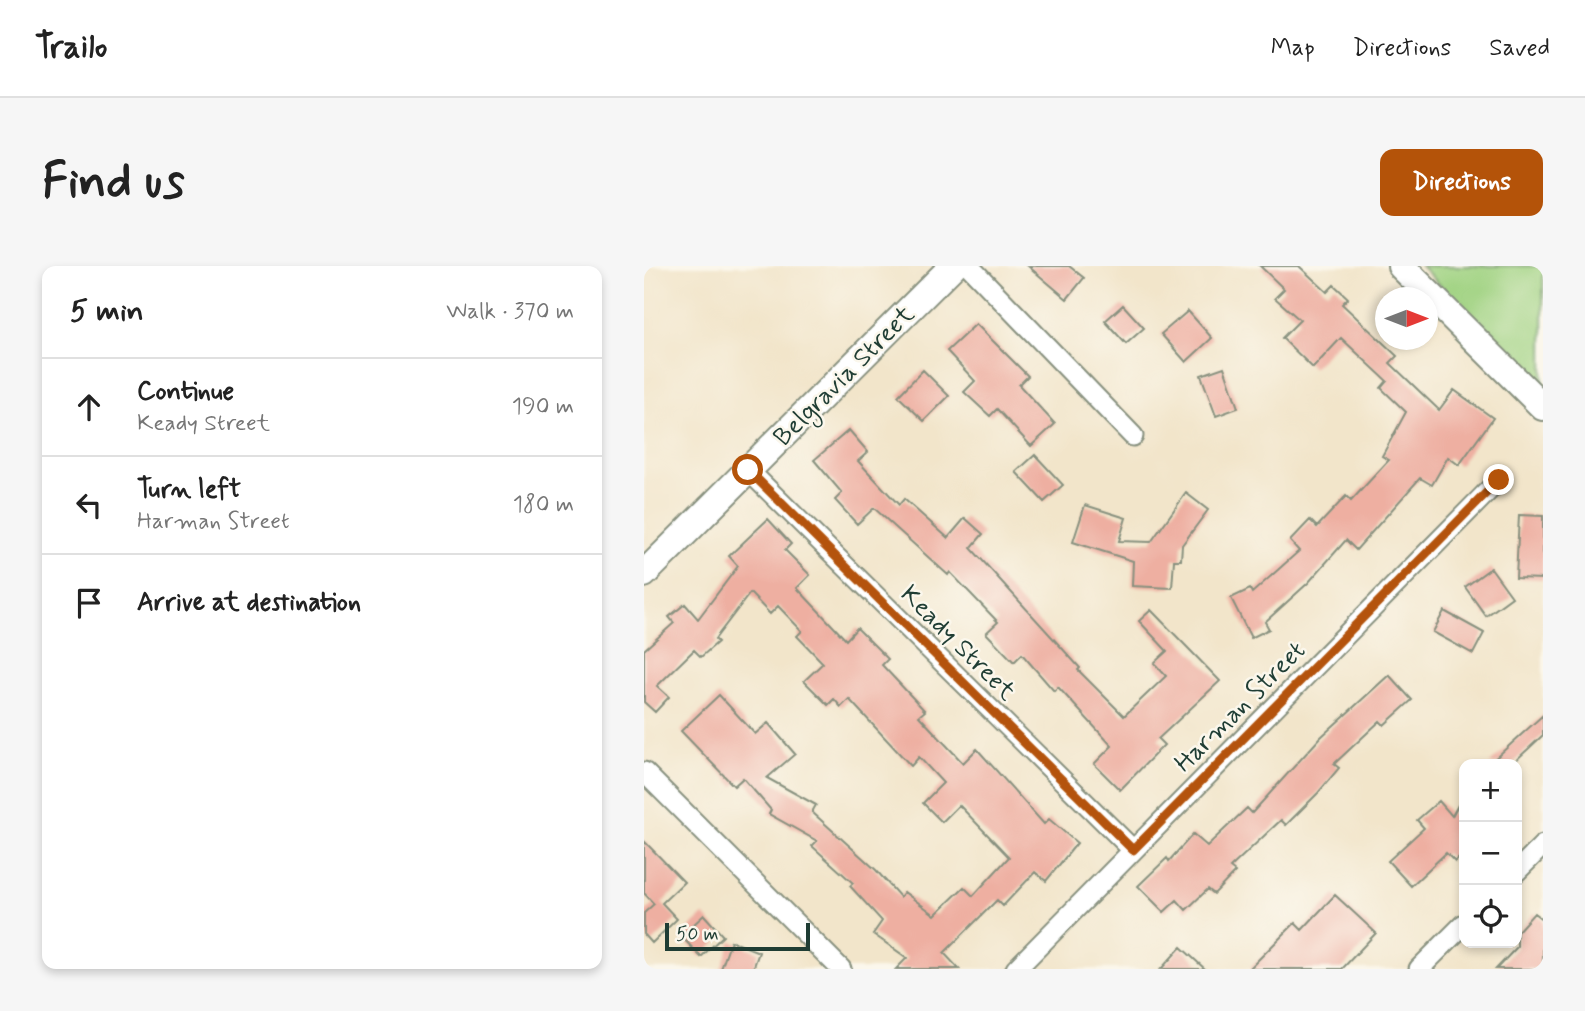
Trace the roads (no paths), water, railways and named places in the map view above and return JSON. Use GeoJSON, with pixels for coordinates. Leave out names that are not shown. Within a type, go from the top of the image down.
{"type":"FeatureCollection","features":[{"type":"Feature","properties":{"kind":"street","name":"Belgravia Street"},"geometry":{"type":"LineString","coordinates":[[644,574],[953,266]]}},
{"type":"Feature","properties":{"kind":"street"},"geometry":{"type":"LineString","coordinates":[[969,266],[1133,436]]}},
{"type":"Feature","properties":{"kind":"street"},"geometry":{"type":"LineString","coordinates":[[1380,266],[1400,287]]}},
{"type":"Feature","properties":{"kind":"street"},"geometry":{"type":"LineString","coordinates":[[1401,266],[1543,407]]}},
{"type":"Feature","properties":{"kind":"street"},"geometry":{"type":"LineString","coordinates":[[1438,324],[1543,429]]}},
{"type":"Feature","properties":{"kind":"street","name":"Keady Street"},"geometry":{"type":"LineString","coordinates":[[748,470],[1133,850]]}},
{"type":"Feature","properties":{"kind":"street","name":"Harman Street"},"geometry":{"type":"LineString","coordinates":[[1016,969],[1499,480]]}},
{"type":"Feature","properties":{"kind":"street"},"geometry":{"type":"LineString","coordinates":[[644,772],[841,969]]}},
{"type":"Feature","properties":{"kind":"street"},"geometry":{"type":"LineString","coordinates":[[1522,866],[1543,845]]}},
{"type":"Feature","properties":{"kind":"street"},"geometry":{"type":"LineString","coordinates":[[1419,969],[1459,928]]}}]}
